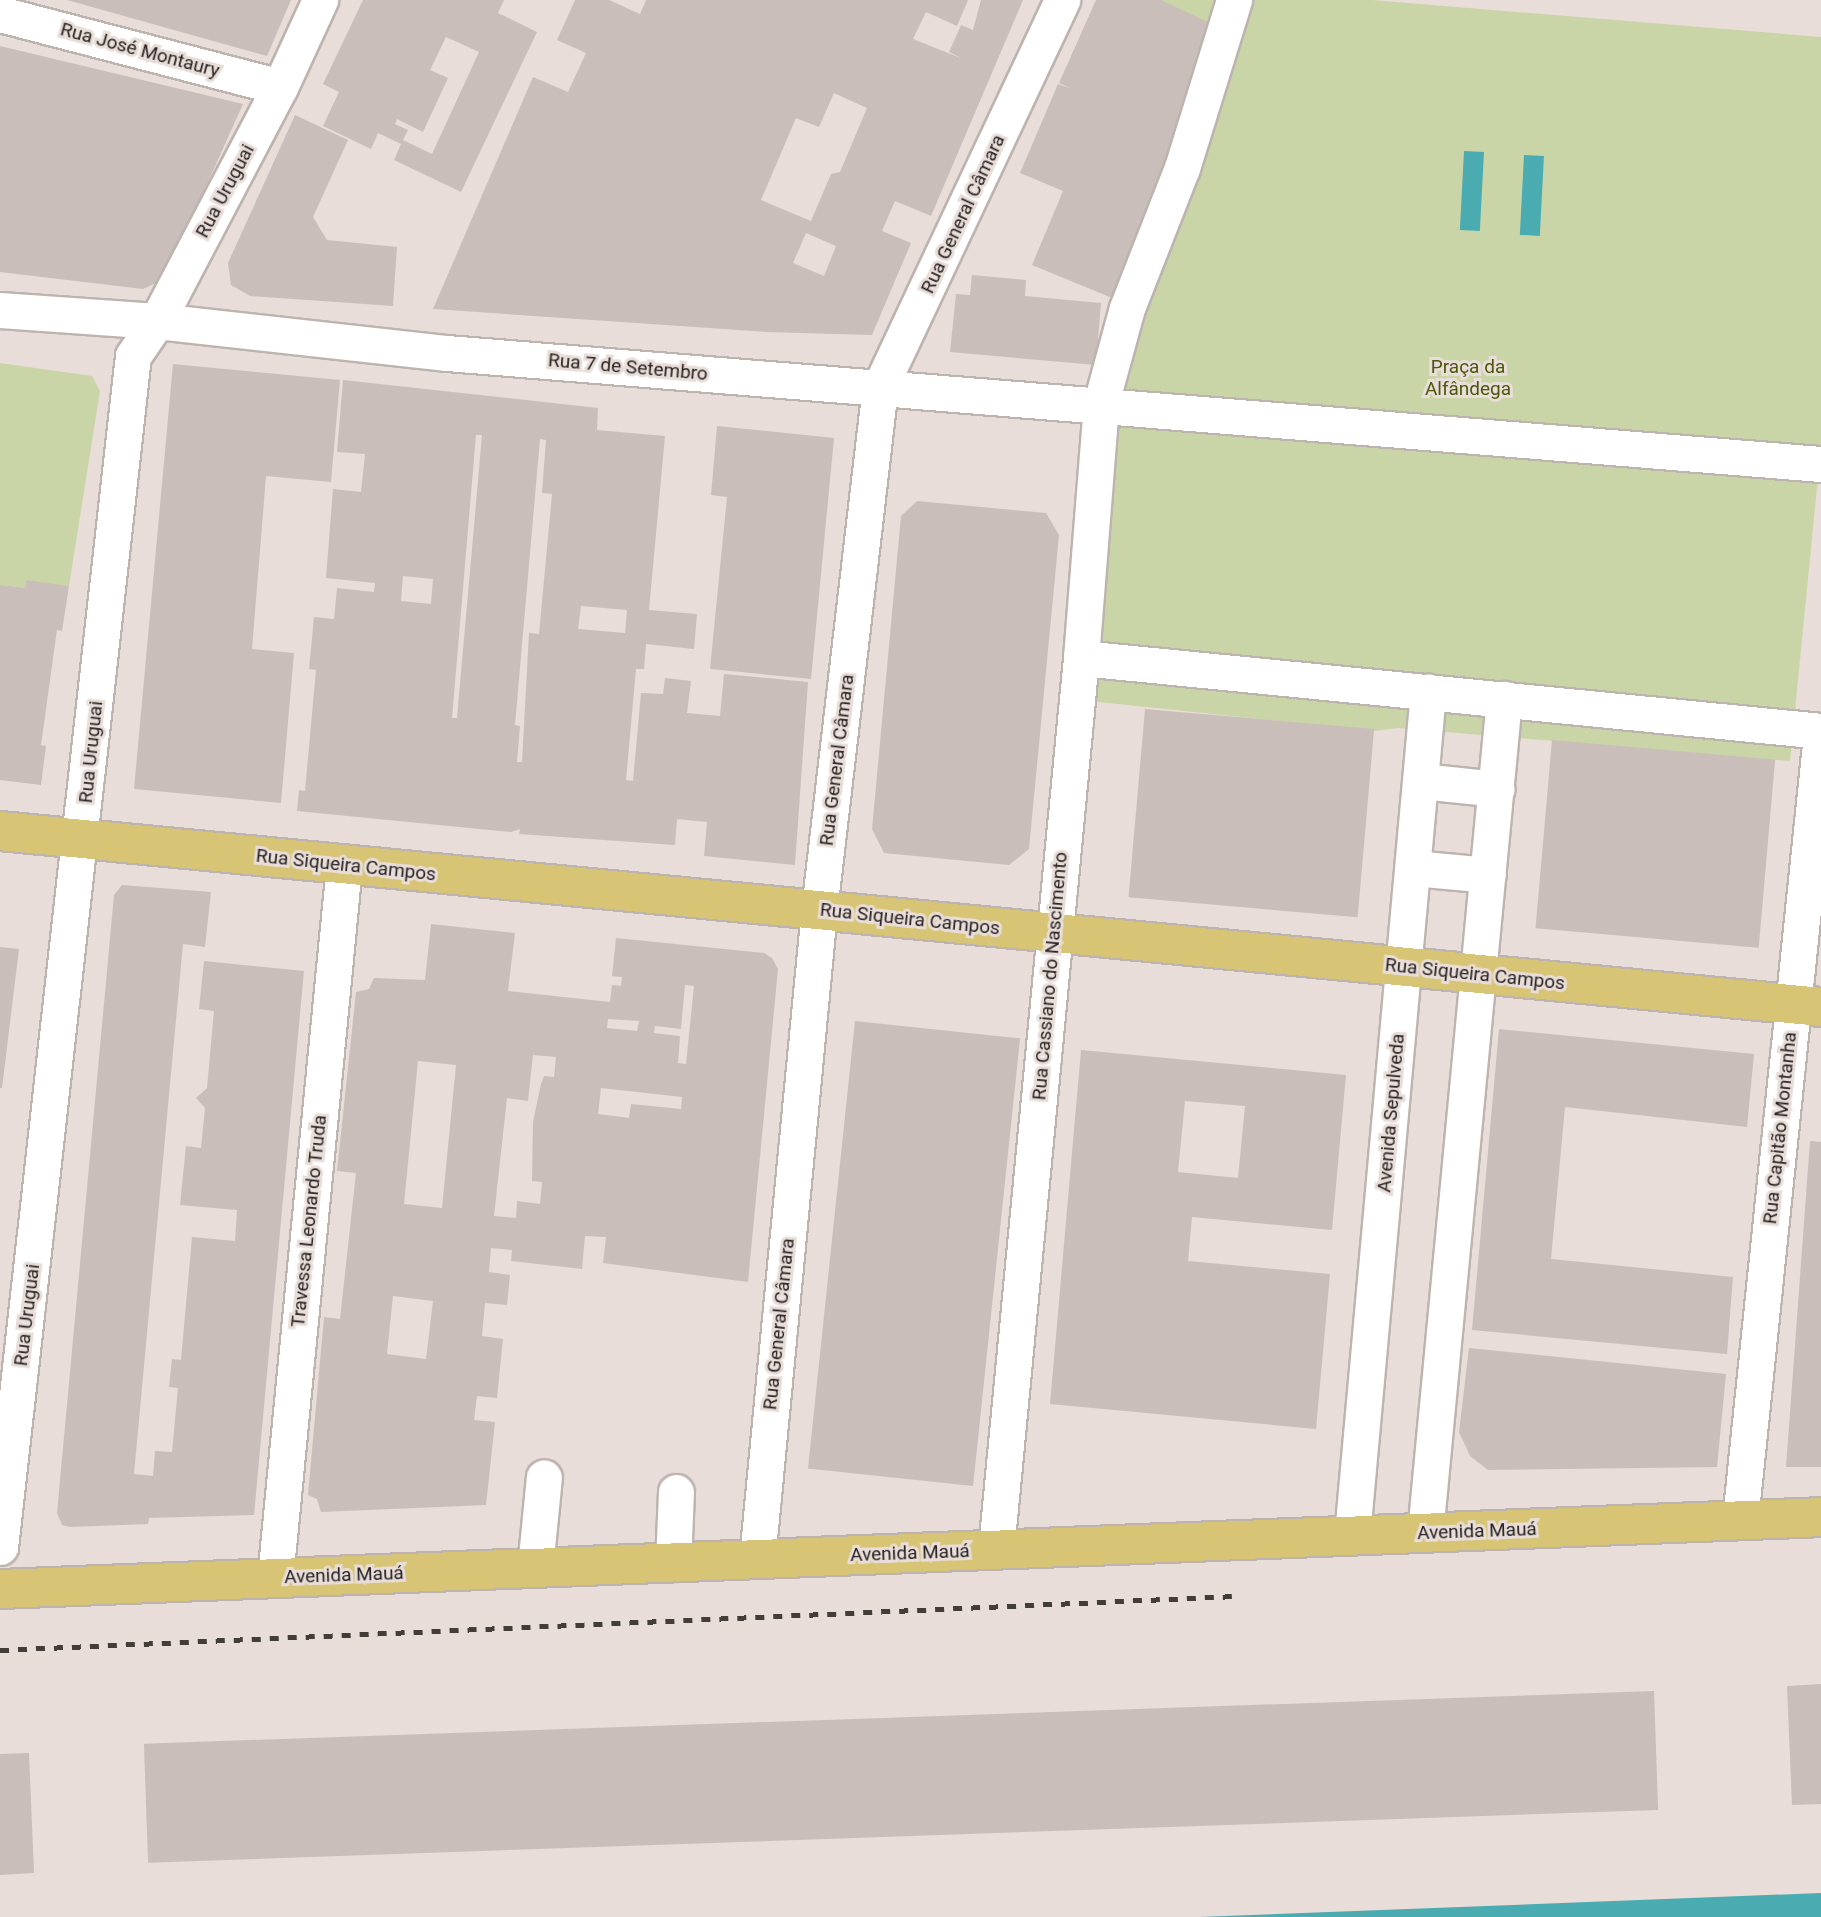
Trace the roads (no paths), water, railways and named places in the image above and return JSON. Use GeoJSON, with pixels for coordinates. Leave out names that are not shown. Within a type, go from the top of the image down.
{"type":"FeatureCollection","features":[{"type":"Feature","properties":{"kind":"main road","name":"Rua Siqueira Campos"},"geometry":{"type":"LineString","coordinates":[[0,831],[1807,1006]]}},
{"type":"Feature","properties":{"kind":"main road","name":"Avenida Mauá"},"geometry":{"type":"LineString","coordinates":[[0,1589],[1821,1517]]}},
{"type":"Feature","properties":{"kind":"street","name":"Rua Uruguai"},"geometry":{"type":"LineString","coordinates":[[0,1548],[82,839],[133,356],[157,321],[280,87],[320,0]]}},
{"type":"Feature","properties":{"kind":"street","name":"Rua General Câmara"},"geometry":{"type":"LineString","coordinates":[[757,1559],[819,910],[880,387],[1062,0]]}},
{"type":"Feature","properties":{"kind":"street"},"geometry":{"type":"LineString","coordinates":[[1234,0],[1182,168],[1127,308],[1101,403],[1821,464]]}},
{"type":"Feature","properties":{"kind":"street","name":"Rua José Montaury"},"geometry":{"type":"LineString","coordinates":[[0,14],[280,87]]}},
{"type":"Feature","properties":{"kind":"street","name":"Rua 7 de Setembro"},"geometry":{"type":"LineString","coordinates":[[0,310],[157,321],[435,352],[1101,403]]}},
{"type":"Feature","properties":{"kind":"street","name":"Rua Cassiano do Nascimento"},"geometry":{"type":"LineString","coordinates":[[996,1549],[1081,658],[1101,403]]}},
{"type":"Feature","properties":{"kind":"street"},"geometry":{"type":"LineString","coordinates":[[1081,658],[1428,691],[1821,733]]}},
{"type":"Feature","properties":{"kind":"street","name":"Avenida Sepulveda"},"geometry":{"type":"LineString","coordinates":[[1352,1535],[1428,691]]}},
{"type":"Feature","properties":{"kind":"street"},"geometry":{"type":"LineString","coordinates":[[1425,1533],[1504,699]]}},
{"type":"Feature","properties":{"kind":"street","name":"Rua Capitão Montanha"},"geometry":{"type":"LineString","coordinates":[[1740,1520],[1807,1006],[1821,733]]}},
{"type":"Feature","properties":{"kind":"street"},"geometry":{"type":"LineString","coordinates":[[1421,781],[1497,789]]}},
{"type":"Feature","properties":{"kind":"street","name":"Travessa Leonardo Truda"},"geometry":{"type":"LineString","coordinates":[[275,1578],[344,865]]}},
{"type":"Feature","properties":{"kind":"street"},"geometry":{"type":"LineString","coordinates":[[1413,868],[1488,875]]}},
{"type":"Feature","properties":{"kind":"street"},"geometry":{"type":"LineString","coordinates":[[535,1568],[544,1477]]}},
{"type":"Feature","properties":{"kind":"street"},"geometry":{"type":"LineString","coordinates":[[673,1563],[676,1492]]}},
{"type":"Feature","properties":{"kind":"water"},"geometry":{"type":"Polygon","coordinates":[[[1464,151],[1484,152],[1480,231],[1460,230],[1464,151]]]}},
{"type":"Feature","properties":{"kind":"water"},"geometry":{"type":"Polygon","coordinates":[[[1524,155],[1544,156],[1540,236],[1520,235],[1524,155]]]}},
{"type":"Feature","properties":{"kind":"water"},"geometry":{"type":"Polygon","coordinates":[[[1821,1893],[1821,1917],[1199,1917],[1821,1893]]]}},
{"type":"Feature","properties":{"kind":"railway"},"geometry":{"type":"LineString","coordinates":[[0,1650],[1238,1596]]}},
{"type":"Feature","properties":{"kind":"park label","name":"Praça da Alfândega"},"geometry":{"type":"Point","coordinates":[1468,378]}}]}
